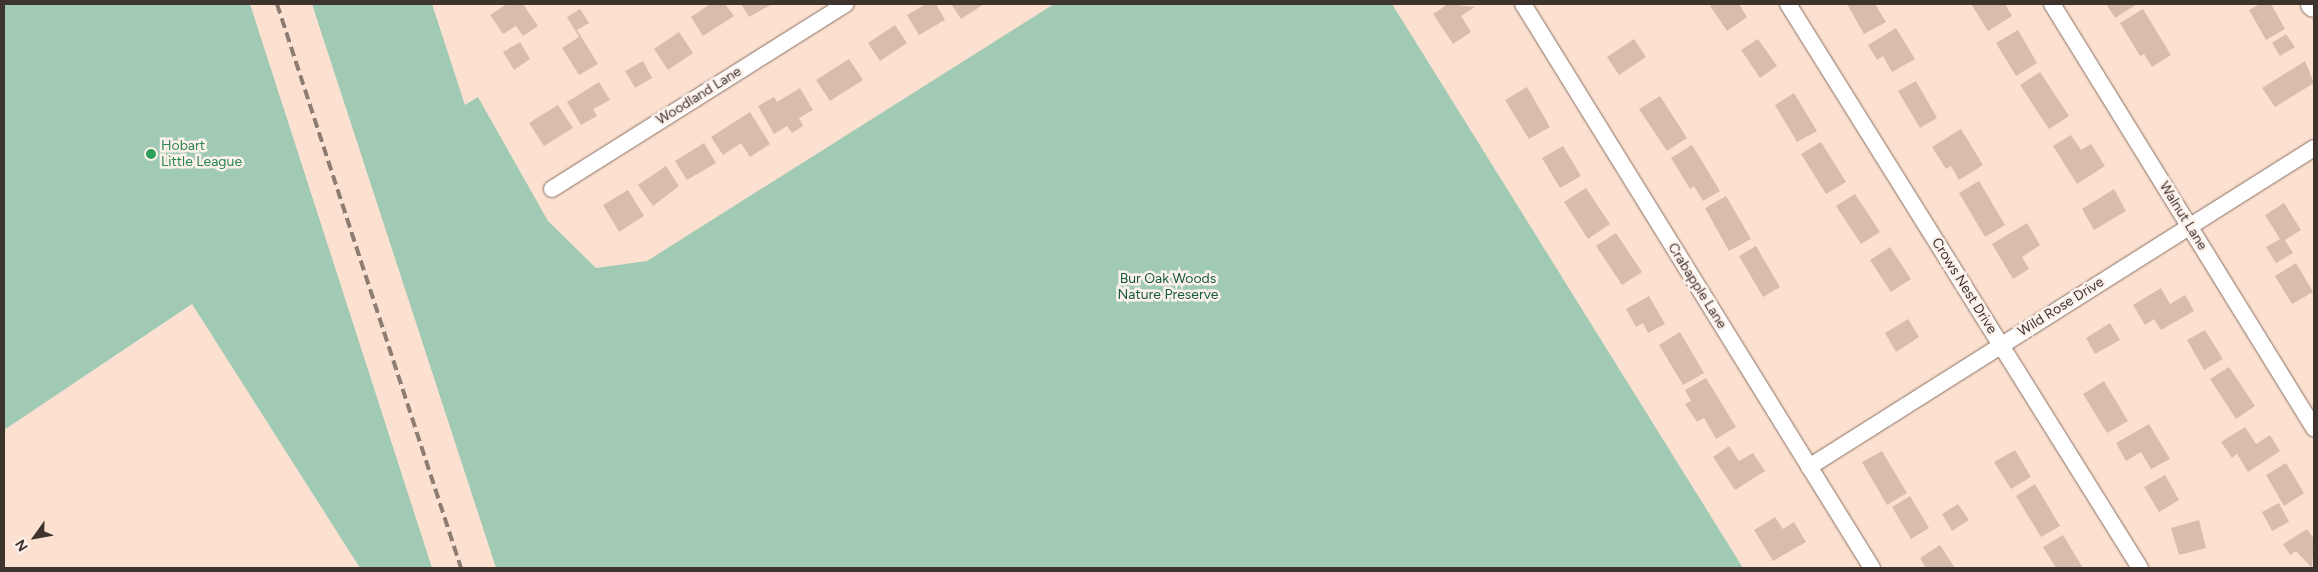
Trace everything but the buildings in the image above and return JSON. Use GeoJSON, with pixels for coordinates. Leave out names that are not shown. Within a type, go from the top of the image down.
{"type":"FeatureCollection","features":[{"type":"Feature","properties":{"kind":"street","name":"Woodland Lane"},"geometry":{"type":"LineString","coordinates":[[552,189],[846,4]]}},
{"type":"Feature","properties":{"kind":"street","name":"Crabapple Lane"},"geometry":{"type":"LineString","coordinates":[[1523,4],[1872,568]]}},
{"type":"Feature","properties":{"kind":"street","name":"Crows Nest Drive"},"geometry":{"type":"LineString","coordinates":[[1788,4],[2140,568]]}},
{"type":"Feature","properties":{"kind":"street","name":"Walnut Lane"},"geometry":{"type":"LineString","coordinates":[[2052,4],[2314,429]]}},
{"type":"Feature","properties":{"kind":"street","name":"Wild Rose Drive"},"geometry":{"type":"LineString","coordinates":[[1809,467],[2000,344],[2314,148]]}},
{"type":"Feature","properties":{"kind":"path"},"geometry":{"type":"LineString","coordinates":[[1137,568],[1146,568]]}},
{"type":"Feature","properties":{"kind":"green space","name":"Hobart Little League"},"geometry":{"type":"Polygon","coordinates":[[[4,4],[250,4],[432,568],[360,568],[192,304],[4,430],[4,4]]]}},
{"type":"Feature","properties":{"kind":"green space","name":"Bur Oak Woods Nature Preserve"},"geometry":{"type":"Polygon","coordinates":[[[312,4],[432,4],[465,105],[478,97],[548,221],[596,268],[647,261],[1054,4],[1392,4],[1743,568],[496,568],[312,4]]]}},
{"type":"Feature","properties":{"kind":"railway"},"geometry":{"type":"LineString","coordinates":[[277,4],[461,568]]}},
{"type":"Feature","properties":{"kind":"place","name":"Hobart Little League"},"geometry":{"type":"Point","coordinates":[151,154]}}]}
